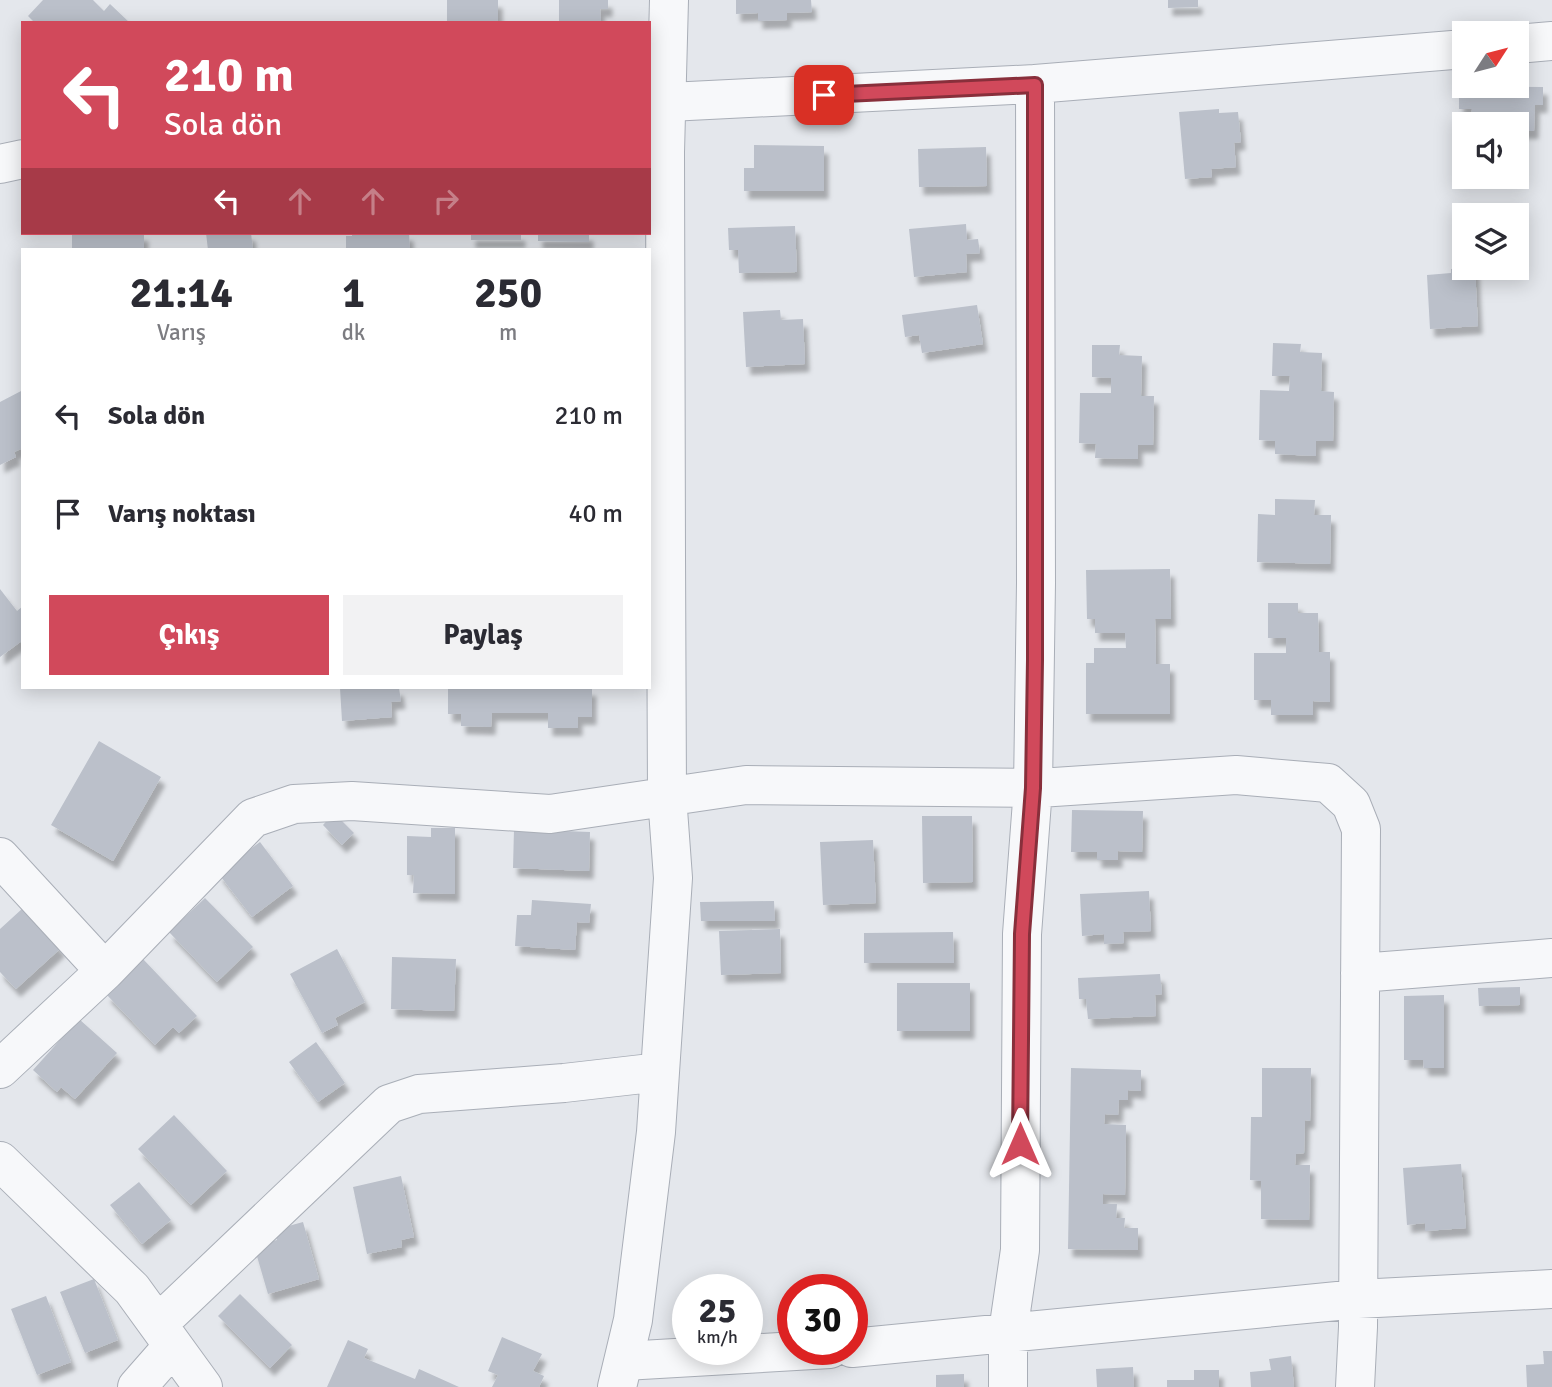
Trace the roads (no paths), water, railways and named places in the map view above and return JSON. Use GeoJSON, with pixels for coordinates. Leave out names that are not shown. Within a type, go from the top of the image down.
{"type":"FeatureCollection","features":[{"type":"Feature","properties":{"kind":"street"},"geometry":{"type":"LineString","coordinates":[[669,0],[658,103],[667,796],[673,878],[656,1132],[633,1320],[620,1374],[777,1355]]}},
{"type":"Feature","properties":{"kind":"street"},"geometry":{"type":"LineString","coordinates":[[1530,43],[1552,41]]}},
{"type":"Feature","properties":{"kind":"street"},"geometry":{"type":"LineString","coordinates":[[658,103],[1035,85],[1452,50]]}},
{"type":"Feature","properties":{"kind":"street"},"geometry":{"type":"LineString","coordinates":[[1008,1387],[1008,1332],[1020,1250],[1022,934],[1033,788],[1036,583],[1035,85]]}},
{"type":"Feature","properties":{"kind":"street"},"geometry":{"type":"LineString","coordinates":[[0,164],[21,159]]}},
{"type":"Feature","properties":{"kind":"street"},"geometry":{"type":"LineString","coordinates":[[0,1069],[105,971],[253,818],[294,804],[352,801],[550,814],[746,785],[1033,788],[1236,775],[1328,783],[1351,804],[1362,829],[1355,1387]]}},
{"type":"Feature","properties":{"kind":"street"},"geometry":{"type":"LineString","coordinates":[[0,857],[105,971]]}},
{"type":"Feature","properties":{"kind":"street"},"geometry":{"type":"LineString","coordinates":[[1360,973],[1552,958]]}},
{"type":"Feature","properties":{"kind":"street"},"geometry":{"type":"LineString","coordinates":[[137,1387],[165,1335],[389,1104],[419,1094],[564,1083],[660,1072]]}},
{"type":"Feature","properties":{"kind":"street"},"geometry":{"type":"LineString","coordinates":[[0,1161],[132,1289],[203,1387]]}},
{"type":"Feature","properties":{"kind":"street"},"geometry":{"type":"LineString","coordinates":[[868,1346],[1358,1299],[1552,1289]]}}]}
